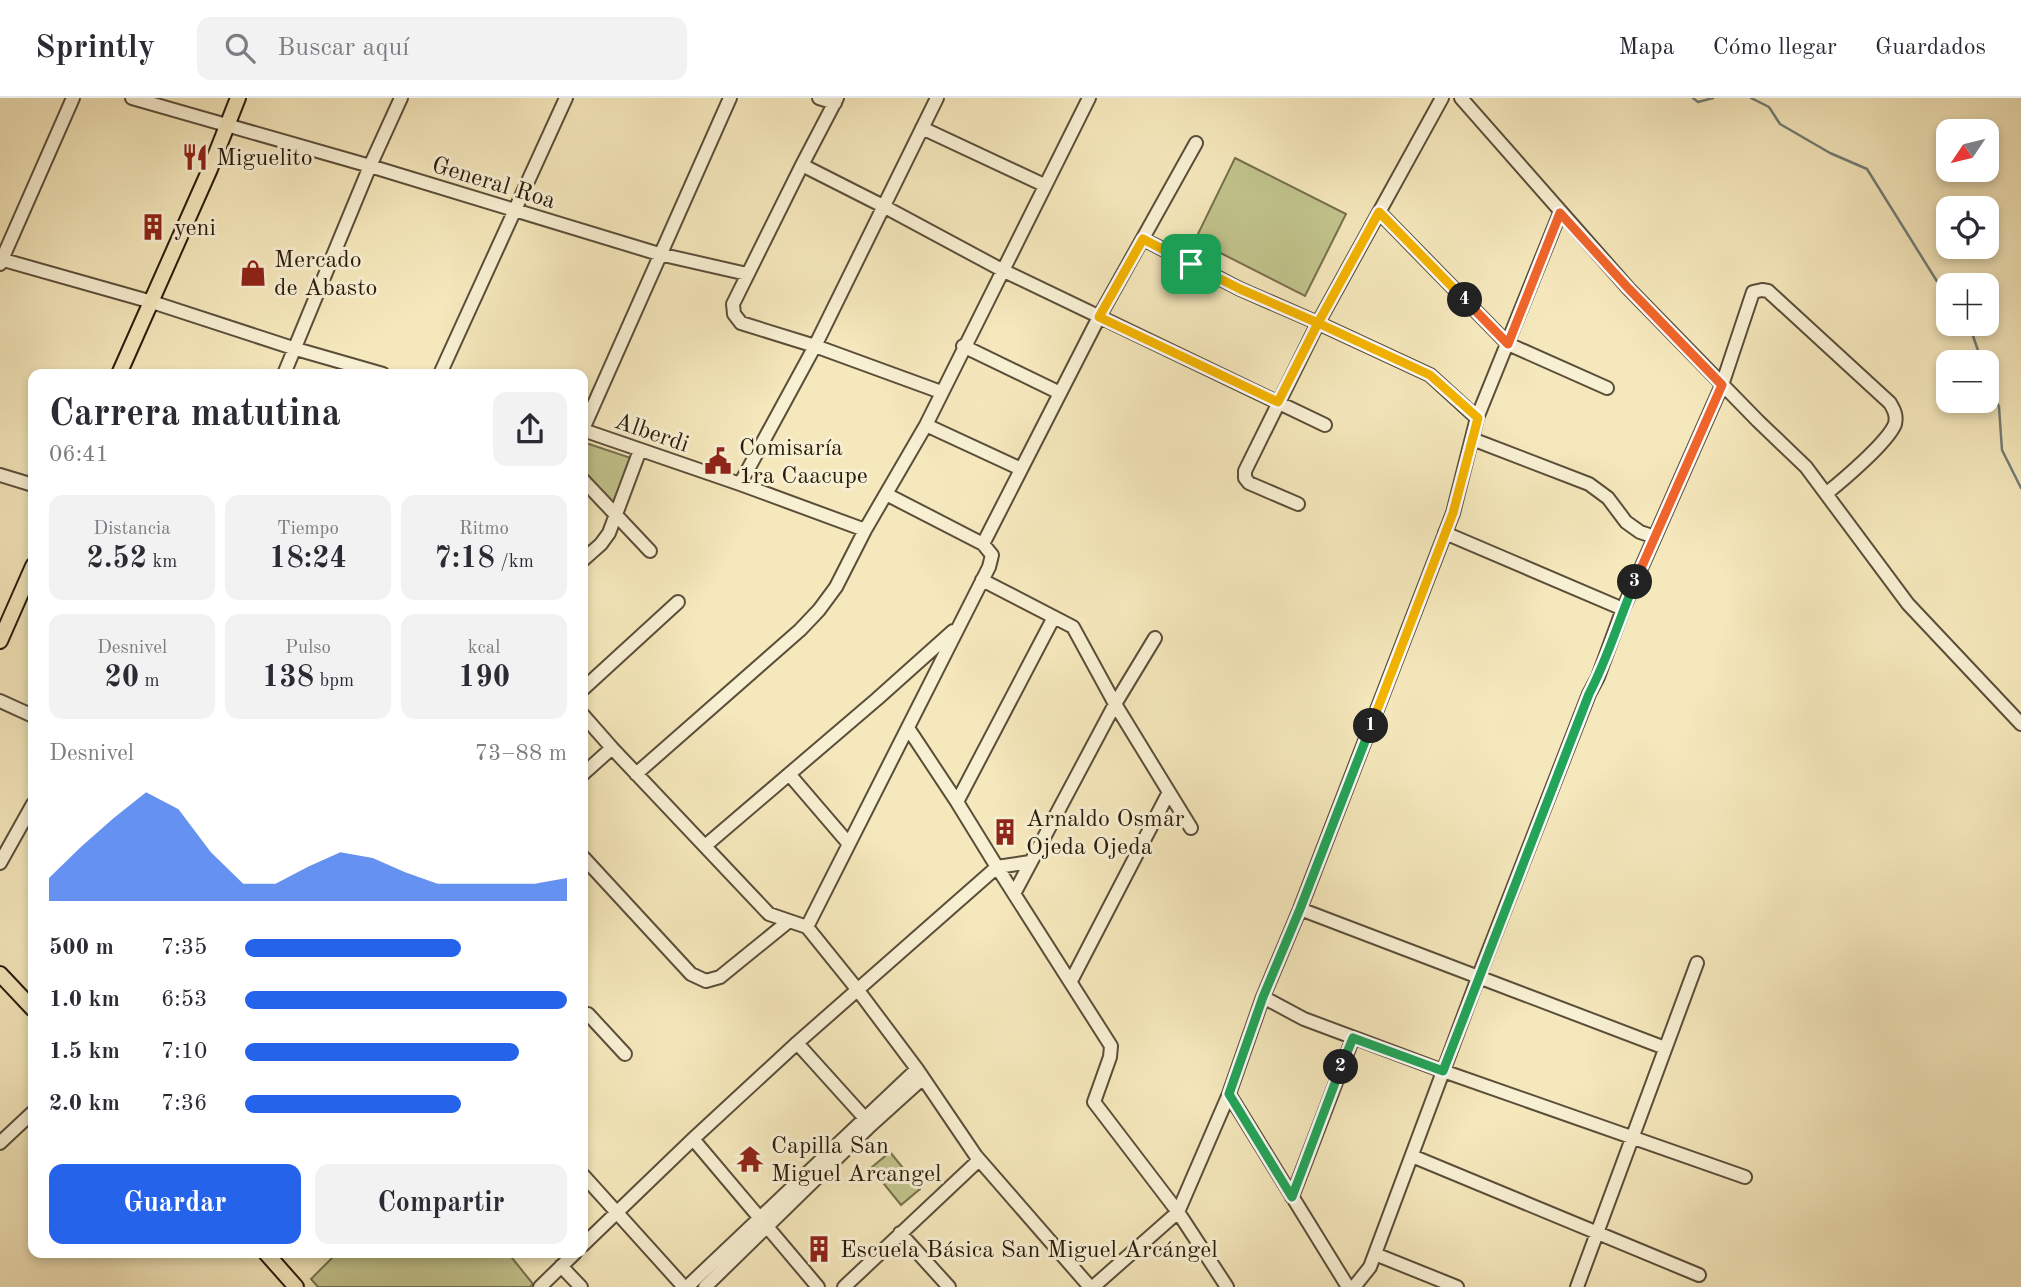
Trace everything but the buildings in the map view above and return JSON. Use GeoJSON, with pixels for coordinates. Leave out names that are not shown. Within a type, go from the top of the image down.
{"type":"FeatureCollection","features":[{"type":"Feature","properties":{"kind":"main road"},"geometry":{"type":"LineString","coordinates":[[121,369],[239,98]]}},
{"type":"Feature","properties":{"kind":"main road"},"geometry":{"type":"LineString","coordinates":[[0,641],[28,577]]}},
{"type":"Feature","properties":{"kind":"main road"},"geometry":{"type":"LineString","coordinates":[[0,974],[28,1004]]}},
{"type":"Feature","properties":{"kind":"main road"},"geometry":{"type":"LineString","coordinates":[[270,1258],[296,1287]]}},
{"type":"Feature","properties":{"kind":"street"},"geometry":{"type":"LineString","coordinates":[[74,98],[1,261],[152,302],[366,369]]}},
{"type":"Feature","properties":{"kind":"street","name":"General Roa"},"geometry":{"type":"LineString","coordinates":[[132,98],[370,166],[659,254],[747,274]]}},
{"type":"Feature","properties":{"kind":"street"},"geometry":{"type":"LineString","coordinates":[[286,369],[401,98]]}},
{"type":"Feature","properties":{"kind":"street"},"geometry":{"type":"LineString","coordinates":[[442,369],[566,98]]}},
{"type":"Feature","properties":{"kind":"street"},"geometry":{"type":"LineString","coordinates":[[588,418],[730,98]]}},
{"type":"Feature","properties":{"kind":"street"},"geometry":{"type":"LineString","coordinates":[[819,98],[836,100],[747,274],[733,304],[734,314],[741,323],[815,346],[941,392]]}},
{"type":"Feature","properties":{"kind":"street"},"geometry":{"type":"LineString","coordinates":[[740,484],[815,346],[937,98]]}},
{"type":"Feature","properties":{"kind":"street"},"geometry":{"type":"LineString","coordinates":[[636,774],[806,624],[836,587],[865,530],[926,425],[1089,98]]}},
{"type":"Feature","properties":{"kind":"street"},"geometry":{"type":"LineString","coordinates":[[1298,504],[1249,483],[1245,478],[1245,471],[1318,323],[1442,98]]}},
{"type":"Feature","properties":{"kind":"street"},"geometry":{"type":"LineString","coordinates":[[1461,98],[1629,289],[1806,467],[1908,604],[2021,724]]}},
{"type":"Feature","properties":{"kind":"street"},"geometry":{"type":"LineString","coordinates":[[922,128],[1044,185]]}},
{"type":"Feature","properties":{"kind":"street"},"geometry":{"type":"LineString","coordinates":[[983,544],[1099,317],[1196,143]]}},
{"type":"Feature","properties":{"kind":"street"},"geometry":{"type":"LineString","coordinates":[[802,165],[1002,270],[1325,425]]}},
{"type":"Feature","properties":{"kind":"street"},"geometry":{"type":"LineString","coordinates":[[1379,212],[1508,344],[1607,388]]}},
{"type":"Feature","properties":{"kind":"street"},"geometry":{"type":"LineString","coordinates":[[588,721],[769,914],[807,927],[920,1073],[979,1160],[1091,1287],[1178,1212],[1229,1094],[1263,997],[1300,909],[1453,513],[1478,418],[1560,213]]}},
{"type":"Feature","properties":{"kind":"street"},"geometry":{"type":"LineString","coordinates":[[1143,239],[1240,289],[1430,375],[1478,418]]}},
{"type":"Feature","properties":{"kind":"street"},"geometry":{"type":"LineString","coordinates":[[1354,1287],[1370,1267],[1478,978],[1589,694],[1623,609],[1722,385],[1753,292],[1768,292],[1890,403],[1896,414],[1890,433],[1827,493]]}},
{"type":"Feature","properties":{"kind":"street"},"geometry":{"type":"LineString","coordinates":[[964,346],[1060,393]]}},
{"type":"Feature","properties":{"kind":"street"},"geometry":{"type":"LineString","coordinates":[[926,425],[1021,469]]}},
{"type":"Feature","properties":{"kind":"street","name":"Alberdi"},"geometry":{"type":"LineString","coordinates":[[588,432],[865,530]]}},
{"type":"Feature","properties":{"kind":"street"},"geometry":{"type":"LineString","coordinates":[[1472,439],[1589,484],[1608,498],[1626,522],[1640,532],[1655,537]]}},
{"type":"Feature","properties":{"kind":"street"},"geometry":{"type":"LineString","coordinates":[[588,556],[609,533],[640,450]]}},
{"type":"Feature","properties":{"kind":"street"},"geometry":{"type":"LineString","coordinates":[[0,475],[28,483]]}},
{"type":"Feature","properties":{"kind":"street"},"geometry":{"type":"LineString","coordinates":[[588,485],[650,551]]}},
{"type":"Feature","properties":{"kind":"street"},"geometry":{"type":"LineString","coordinates":[[807,927],[989,567],[992,555],[983,544],[886,494]]}},
{"type":"Feature","properties":{"kind":"street"},"geometry":{"type":"LineString","coordinates":[[1445,533],[1623,609]]}},
{"type":"Feature","properties":{"kind":"street"},"geometry":{"type":"LineString","coordinates":[[982,580],[1073,627],[1115,704],[1191,828]]}},
{"type":"Feature","properties":{"kind":"street"},"geometry":{"type":"LineString","coordinates":[[588,684],[678,602]]}},
{"type":"Feature","properties":{"kind":"street"},"geometry":{"type":"LineString","coordinates":[[957,802],[1054,617]]}},
{"type":"Feature","properties":{"kind":"street"},"geometry":{"type":"LineString","coordinates":[[705,846],[960,625]]}},
{"type":"Feature","properties":{"kind":"street"},"geometry":{"type":"LineString","coordinates":[[1014,892],[1115,704],[1155,638]]}},
{"type":"Feature","properties":{"kind":"street"},"geometry":{"type":"LineString","coordinates":[[0,701],[28,714]]}},
{"type":"Feature","properties":{"kind":"street"},"geometry":{"type":"LineString","coordinates":[[908,728],[1111,1046],[1110,1058],[1094,1102],[1178,1212],[1227,1287]]}},
{"type":"Feature","properties":{"kind":"street"},"geometry":{"type":"LineString","coordinates":[[588,770],[612,748]]}},
{"type":"Feature","properties":{"kind":"street"},"geometry":{"type":"LineString","coordinates":[[789,774],[849,844]]}},
{"type":"Feature","properties":{"kind":"street"},"geometry":{"type":"LineString","coordinates":[[1071,981],[1169,792]]}},
{"type":"Feature","properties":{"kind":"street"},"geometry":{"type":"LineString","coordinates":[[0,863],[28,814]]}},
{"type":"Feature","properties":{"kind":"street"},"geometry":{"type":"LineString","coordinates":[[588,862],[691,974],[706,981],[720,977],[789,921]]}},
{"type":"Feature","properties":{"kind":"street"},"geometry":{"type":"LineString","coordinates":[[588,1240],[797,1043],[997,867],[1030,862]]}},
{"type":"Feature","properties":{"kind":"street"},"geometry":{"type":"LineString","coordinates":[[1300,909],[1665,1048]]}},
{"type":"Feature","properties":{"kind":"street"},"geometry":{"type":"LineString","coordinates":[[1577,1287],[1697,962]]}},
{"type":"Feature","properties":{"kind":"street"},"geometry":{"type":"LineString","coordinates":[[1263,997],[1304,1019],[1353,1038],[1745,1177]]}},
{"type":"Feature","properties":{"kind":"street"},"geometry":{"type":"LineString","coordinates":[[588,1017],[625,1054]]}},
{"type":"Feature","properties":{"kind":"street"},"geometry":{"type":"LineString","coordinates":[[1292,1197],[1353,1038]]}},
{"type":"Feature","properties":{"kind":"street"},"geometry":{"type":"LineString","coordinates":[[797,1043],[868,1122]]}},
{"type":"Feature","properties":{"kind":"street"},"geometry":{"type":"LineString","coordinates":[[705,1287],[764,1223],[920,1073]]}},
{"type":"Feature","properties":{"kind":"street"},"geometry":{"type":"LineString","coordinates":[[1229,1094],[1348,1287]]}},
{"type":"Feature","properties":{"kind":"street"},"geometry":{"type":"LineString","coordinates":[[0,1143],[28,1117]]}},
{"type":"Feature","properties":{"kind":"street"},"geometry":{"type":"LineString","coordinates":[[693,1139],[818,1287]]}},
{"type":"Feature","properties":{"kind":"street"},"geometry":{"type":"LineString","coordinates":[[1412,1156],[1699,1275]]}},
{"type":"Feature","properties":{"kind":"street"},"geometry":{"type":"LineString","coordinates":[[844,1287],[979,1160]]}},
{"type":"Feature","properties":{"kind":"street"},"geometry":{"type":"LineString","coordinates":[[588,1181],[686,1287],[764,1223]]}},
{"type":"Feature","properties":{"kind":"street"},"geometry":{"type":"LineString","coordinates":[[900,1233],[949,1287]]}},
{"type":"Feature","properties":{"kind":"street"},"geometry":{"type":"LineString","coordinates":[[1375,1254],[1457,1287]]}},
{"type":"Feature","properties":{"kind":"street"},"geometry":{"type":"LineString","coordinates":[[540,1287],[570,1258]]}},
{"type":"Feature","properties":{"kind":"street"},"geometry":{"type":"LineString","coordinates":[[561,1266],[581,1287]]}},
{"type":"Feature","properties":{"kind":"green space"},"geometry":{"type":"Polygon","coordinates":[[[1235,158],[1346,214],[1305,296],[1195,240],[1235,158]]]}},
{"type":"Feature","properties":{"kind":"green space"},"geometry":{"type":"Polygon","coordinates":[[[588,444],[631,458],[612,505],[588,479],[588,444]]]}},
{"type":"Feature","properties":{"kind":"green space"},"geometry":{"type":"Polygon","coordinates":[[[890,1152],[920,1189],[901,1205],[871,1168],[890,1152]]]}},
{"type":"Feature","properties":{"kind":"green space"},"geometry":{"type":"Polygon","coordinates":[[[332,1258],[512,1258],[533,1284],[530,1287],[318,1287],[311,1279],[332,1258]]]}},
{"type":"Feature","properties":{"kind":"waterway"},"geometry":{"type":"LineString","coordinates":[[1693,98],[1698,102],[1713,98]]}},
{"type":"Feature","properties":{"kind":"waterway"},"geometry":{"type":"LineString","coordinates":[[1751,98],[1769,107],[1780,124],[1830,153],[1867,169],[1936,280]]}},
{"type":"Feature","properties":{"kind":"waterway"},"geometry":{"type":"LineString","coordinates":[[1973,336],[1978,350]]}},
{"type":"Feature","properties":{"kind":"waterway"},"geometry":{"type":"LineString","coordinates":[[1999,407],[2002,450],[2021,488]]}},
{"type":"Feature","properties":{"kind":"place","name":"Miguelito"},"geometry":{"type":"Point","coordinates":[195,157]}},
{"type":"Feature","properties":{"kind":"place","name":"yeni"},"geometry":{"type":"Point","coordinates":[153,227]}},
{"type":"Feature","properties":{"kind":"place","name":"Mercado de Abasto"},"geometry":{"type":"Point","coordinates":[253,273]}},
{"type":"Feature","properties":{"kind":"place","name":"Comisaría 1ra Caacupe"},"geometry":{"type":"Point","coordinates":[718,461]}},
{"type":"Feature","properties":{"kind":"place","name":"Arnaldo Osmar Ojeda Ojeda"},"geometry":{"type":"Point","coordinates":[1005,832]}},
{"type":"Feature","properties":{"kind":"place","name":"Capilla San Miguel Arcangel"},"geometry":{"type":"Point","coordinates":[750,1159]}},
{"type":"Feature","properties":{"kind":"place","name":"Escuela Básica San Miguel Arcángel"},"geometry":{"type":"Point","coordinates":[819,1249]}},
{"type":"Feature","properties":{"kind":"route"},"geometry":{"type":"LineString","coordinates":[[1191,264],[1143,239],[1099,317],[1278,402],[1318,323],[1379,212],[1508,344],[1560,213],[1722,385],[1623,609],[1443,1071],[1353,1038],[1292,1197],[1229,1094],[1263,997],[1300,909],[1453,513],[1478,418],[1430,375],[1318,323],[1240,289],[1191,264]]}}]}
